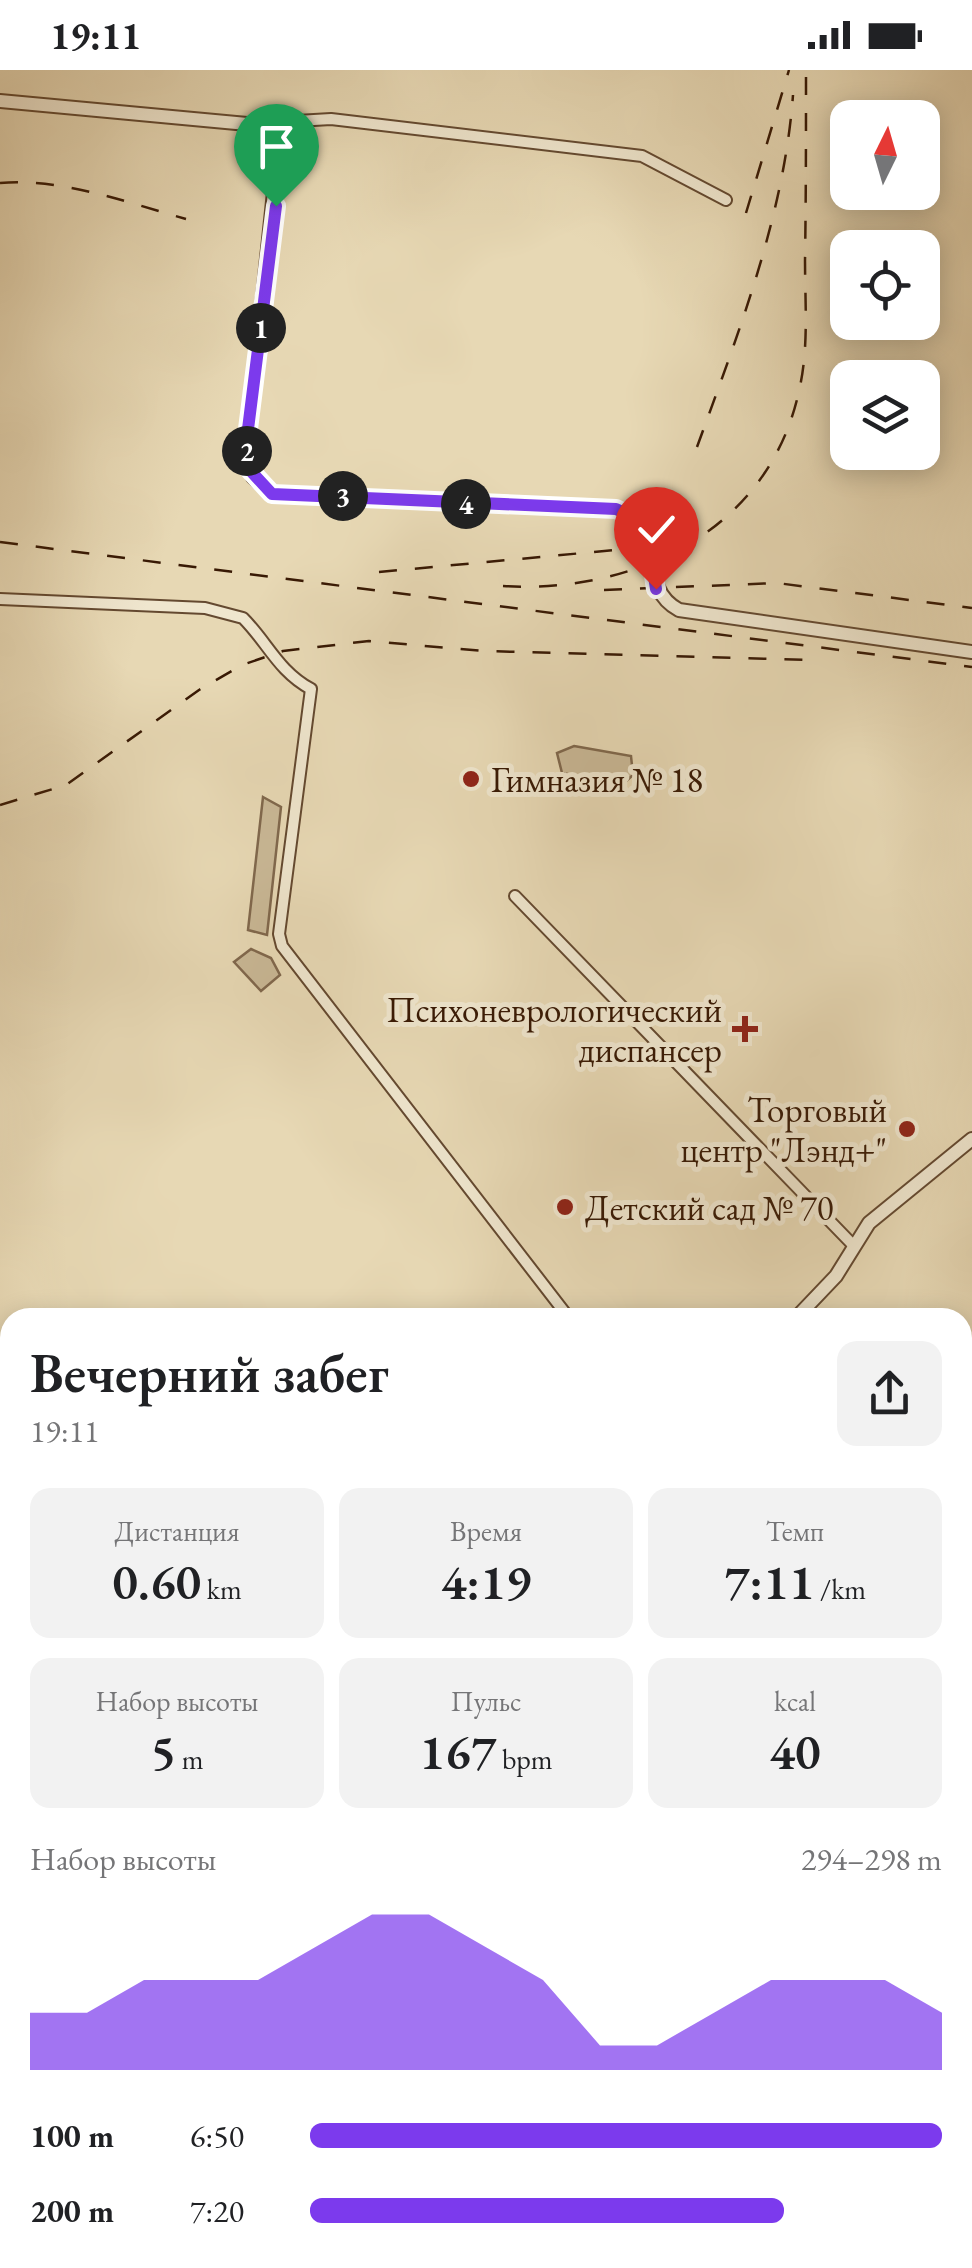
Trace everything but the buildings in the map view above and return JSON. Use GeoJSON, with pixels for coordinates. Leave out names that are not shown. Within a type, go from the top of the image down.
{"type":"FeatureCollection","features":[{"type":"Feature","properties":{"kind":"street"},"geometry":{"type":"LineString","coordinates":[[0,101],[247,124],[330,119],[642,156],[726,200]]}},
{"type":"Feature","properties":{"kind":"street"},"geometry":{"type":"LineString","coordinates":[[247,124],[272,140],[278,154],[276,206],[247,437],[248,468],[260,485],[285,496],[377,496],[484,506],[616,509],[642,524],[649,536],[656,589],[679,610],[972,652]]}},
{"type":"Feature","properties":{"kind":"street"},"geometry":{"type":"LineString","coordinates":[[0,599],[205,608],[242,618],[269,656],[293,679],[311,689],[280,934],[282,946],[562,1308]]}},
{"type":"Feature","properties":{"kind":"street"},"geometry":{"type":"LineString","coordinates":[[515,896],[853,1245]]}},
{"type":"Feature","properties":{"kind":"street"},"geometry":{"type":"LineString","coordinates":[[806,1308],[836,1276],[869,1222],[972,1138]]}},
{"type":"Feature","properties":{"kind":"shaded area"},"geometry":{"type":"Polygon","coordinates":[[[574,746],[631,756],[633,775],[623,784],[562,773],[557,753],[574,746]]]}},
{"type":"Feature","properties":{"kind":"shaded area"},"geometry":{"type":"Polygon","coordinates":[[[263,797],[281,807],[267,935],[248,930],[263,797]]]}},
{"type":"Feature","properties":{"kind":"shaded area"},"geometry":{"type":"Polygon","coordinates":[[[251,949],[271,958],[280,975],[261,991],[234,962],[251,949]]]}},
{"type":"Feature","properties":{"kind":"railway"},"geometry":{"type":"LineString","coordinates":[[746,213],[789,70]]}},
{"type":"Feature","properties":{"kind":"railway"},"geometry":{"type":"LineString","coordinates":[[503,586],[553,586],[601,578],[647,564],[690,544],[727,516],[759,481],[783,440],[799,391],[804,359],[806,70]]}},
{"type":"Feature","properties":{"kind":"railway"},"geometry":{"type":"LineString","coordinates":[[697,447],[757,274],[780,186],[793,95]]}},
{"type":"Feature","properties":{"kind":"railway"},"geometry":{"type":"LineString","coordinates":[[0,183],[70,188],[186,219]]}},
{"type":"Feature","properties":{"kind":"railway"},"geometry":{"type":"LineString","coordinates":[[0,542],[972,667]]}},
{"type":"Feature","properties":{"kind":"railway"},"geometry":{"type":"LineString","coordinates":[[379,572],[615,550]]}},
{"type":"Feature","properties":{"kind":"railway"},"geometry":{"type":"LineString","coordinates":[[604,590],[777,583],[972,608]]}},
{"type":"Feature","properties":{"kind":"railway"},"geometry":{"type":"LineString","coordinates":[[0,805],[66,785],[199,690],[242,665],[283,651],[369,641],[483,651],[810,660]]}},
{"type":"Feature","properties":{"kind":"place","name":"Гимназия № 18"},"geometry":{"type":"Point","coordinates":[471,779]}},
{"type":"Feature","properties":{"kind":"place","name":"Психоневрологический диспансер"},"geometry":{"type":"Point","coordinates":[745,1029]}},
{"type":"Feature","properties":{"kind":"place","name":"Торговый центр \"Лэнд+\""},"geometry":{"type":"Point","coordinates":[907,1129]}},
{"type":"Feature","properties":{"kind":"place","name":"Детский сад № 70"},"geometry":{"type":"Point","coordinates":[565,1207]}},
{"type":"Feature","properties":{"kind":"route"},"geometry":{"type":"LineString","coordinates":[[276,206],[247,437],[246,457],[252,477],[272,494],[285,496],[377,496],[484,506],[616,509],[630,514],[649,536],[656,589]]}}]}
